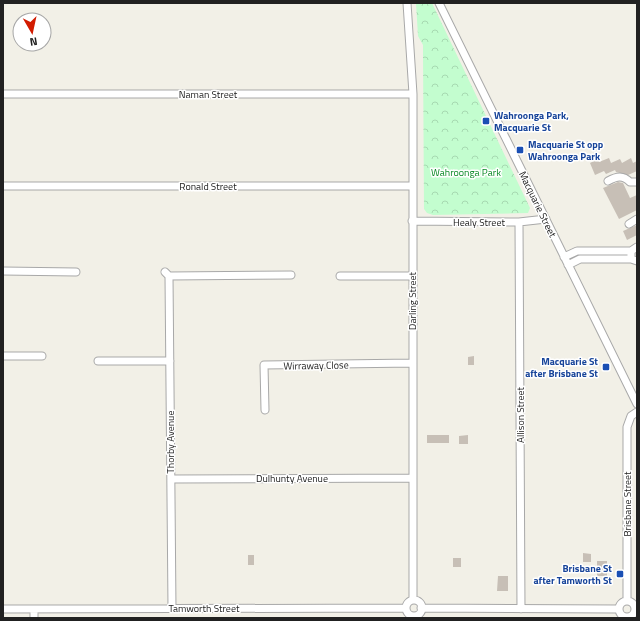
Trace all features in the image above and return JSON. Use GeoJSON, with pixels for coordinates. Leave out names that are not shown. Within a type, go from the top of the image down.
{"type":"FeatureCollection","features":[{"type":"Feature","properties":{"kind":"street","name":"Darling Street"},"geometry":{"type":"LineString","coordinates":[[407,3],[413,94],[413,600]]}},
{"type":"Feature","properties":{"kind":"street","name":"Macquarie Street"},"geometry":{"type":"LineString","coordinates":[[439,3],[637,404]]}},
{"type":"Feature","properties":{"kind":"street","name":"Naman Street"},"geometry":{"type":"LineString","coordinates":[[3,94],[413,94]]}},
{"type":"Feature","properties":{"kind":"street"},"geometry":{"type":"LineString","coordinates":[[608,181],[616,177],[625,178],[630,182],[637,182]]}},
{"type":"Feature","properties":{"kind":"street","name":"Ronald Street"},"geometry":{"type":"LineString","coordinates":[[3,186],[413,186]]}},
{"type":"Feature","properties":{"kind":"street","name":"Healy Street"},"geometry":{"type":"LineString","coordinates":[[412,221],[519,222],[546,219]]}},
{"type":"Feature","properties":{"kind":"street"},"geometry":{"type":"LineString","coordinates":[[629,224],[637,219]]}},
{"type":"Feature","properties":{"kind":"street","name":"Allison Street"},"geometry":{"type":"LineString","coordinates":[[519,222],[520,609]]}},
{"type":"Feature","properties":{"kind":"street"},"geometry":{"type":"LineString","coordinates":[[564,257],[576,251],[634,249],[634,260],[580,259],[568,265]]}},
{"type":"Feature","properties":{"kind":"street"},"geometry":{"type":"LineString","coordinates":[[3,271],[76,272]]}},
{"type":"Feature","properties":{"kind":"street","name":"Thorby Avenue"},"geometry":{"type":"LineString","coordinates":[[172,608],[170,361],[167,274],[291,276]]}},
{"type":"Feature","properties":{"kind":"street"},"geometry":{"type":"LineString","coordinates":[[340,276],[412,276]]}},
{"type":"Feature","properties":{"kind":"street"},"geometry":{"type":"LineString","coordinates":[[3,356],[42,356]]}},
{"type":"Feature","properties":{"kind":"street"},"geometry":{"type":"LineString","coordinates":[[98,361],[170,361]]}},
{"type":"Feature","properties":{"kind":"street","name":"Wirraway Close"},"geometry":{"type":"LineString","coordinates":[[265,410],[264,365],[413,363]]}},
{"type":"Feature","properties":{"kind":"street","name":"Brisbane Street"},"geometry":{"type":"LineString","coordinates":[[627,601],[627,427],[628,420],[637,412]]}},
{"type":"Feature","properties":{"kind":"street","name":"Dulhunty Avenue"},"geometry":{"type":"LineString","coordinates":[[170,479],[413,478]]}},
{"type":"Feature","properties":{"kind":"street"},"geometry":{"type":"LineString","coordinates":[[413,600],[420,604],[422,608],[420,613],[414,617],[407,613],[406,608],[407,604],[413,600]]}},
{"type":"Feature","properties":{"kind":"street"},"geometry":{"type":"LineString","coordinates":[[627,601],[632,603],[636,610],[634,614],[627,618],[622,616],[618,609],[620,604],[627,601]]}},
{"type":"Feature","properties":{"kind":"street","name":"Tamworth Street"},"geometry":{"type":"LineString","coordinates":[[3,609],[406,608]]}},
{"type":"Feature","properties":{"kind":"street"},"geometry":{"type":"LineString","coordinates":[[422,608],[618,609]]}},
{"type":"Feature","properties":{"kind":"street"},"geometry":{"type":"LineString","coordinates":[[34,609],[34,618]]}},
{"type":"Feature","properties":{"kind":"green space","name":"Wahroonga Park"},"geometry":{"type":"Polygon","coordinates":[[[416,3],[432,3],[530,208],[528,213],[433,215],[427,213],[424,209],[423,45],[418,36],[416,3]]]}},
{"type":"Feature","properties":{"kind":"building"},"geometry":{"type":"Polygon","coordinates":[[[609,158],[611,163],[620,159],[622,163],[631,158],[633,163],[637,161],[637,171],[628,175],[616,172],[615,170],[606,174],[604,171],[595,175],[590,163],[598,159],[599,162],[609,158]]]}},
{"type":"Feature","properties":{"kind":"building"},"geometry":{"type":"Polygon","coordinates":[[[618,182],[623,183],[630,198],[637,195],[637,210],[619,219],[603,188],[618,182]]]}},
{"type":"Feature","properties":{"kind":"building"},"geometry":{"type":"Polygon","coordinates":[[[637,225],[637,235],[627,240],[623,231],[637,225]]]}},
{"type":"Feature","properties":{"kind":"building"},"geometry":{"type":"Polygon","coordinates":[[[474,356],[474,365],[468,365],[468,357],[474,356]]]}},
{"type":"Feature","properties":{"kind":"building"},"geometry":{"type":"Polygon","coordinates":[[[427,435],[449,435],[449,443],[427,443],[427,435]]]}},
{"type":"Feature","properties":{"kind":"building"},"geometry":{"type":"Polygon","coordinates":[[[468,435],[468,444],[459,444],[459,436],[468,435]]]}},
{"type":"Feature","properties":{"kind":"building"},"geometry":{"type":"Polygon","coordinates":[[[583,553],[591,554],[591,562],[583,562],[583,553]]]}},
{"type":"Feature","properties":{"kind":"building"},"geometry":{"type":"Polygon","coordinates":[[[248,555],[254,555],[254,565],[248,565],[248,555]]]}},
{"type":"Feature","properties":{"kind":"building"},"geometry":{"type":"Polygon","coordinates":[[[453,558],[461,558],[461,567],[453,567],[453,558]]]}},
{"type":"Feature","properties":{"kind":"building"},"geometry":{"type":"Polygon","coordinates":[[[597,561],[607,561],[607,576],[597,576],[597,561]]]}},
{"type":"Feature","properties":{"kind":"building"},"geometry":{"type":"Polygon","coordinates":[[[498,576],[508,576],[508,591],[497,591],[498,576]]]}},
{"type":"Feature","properties":{"kind":"place","name":"Wahroonga Park, Macquarie St"},"geometry":{"type":"Point","coordinates":[486,121]}},
{"type":"Feature","properties":{"kind":"place","name":"Macquarie St opp Wahroonga Park"},"geometry":{"type":"Point","coordinates":[520,150]}},
{"type":"Feature","properties":{"kind":"place","name":"Macquarie St after Brisbane St"},"geometry":{"type":"Point","coordinates":[606,367]}},
{"type":"Feature","properties":{"kind":"place","name":"Brisbane St after Tamworth St"},"geometry":{"type":"Point","coordinates":[620,574]}}]}
